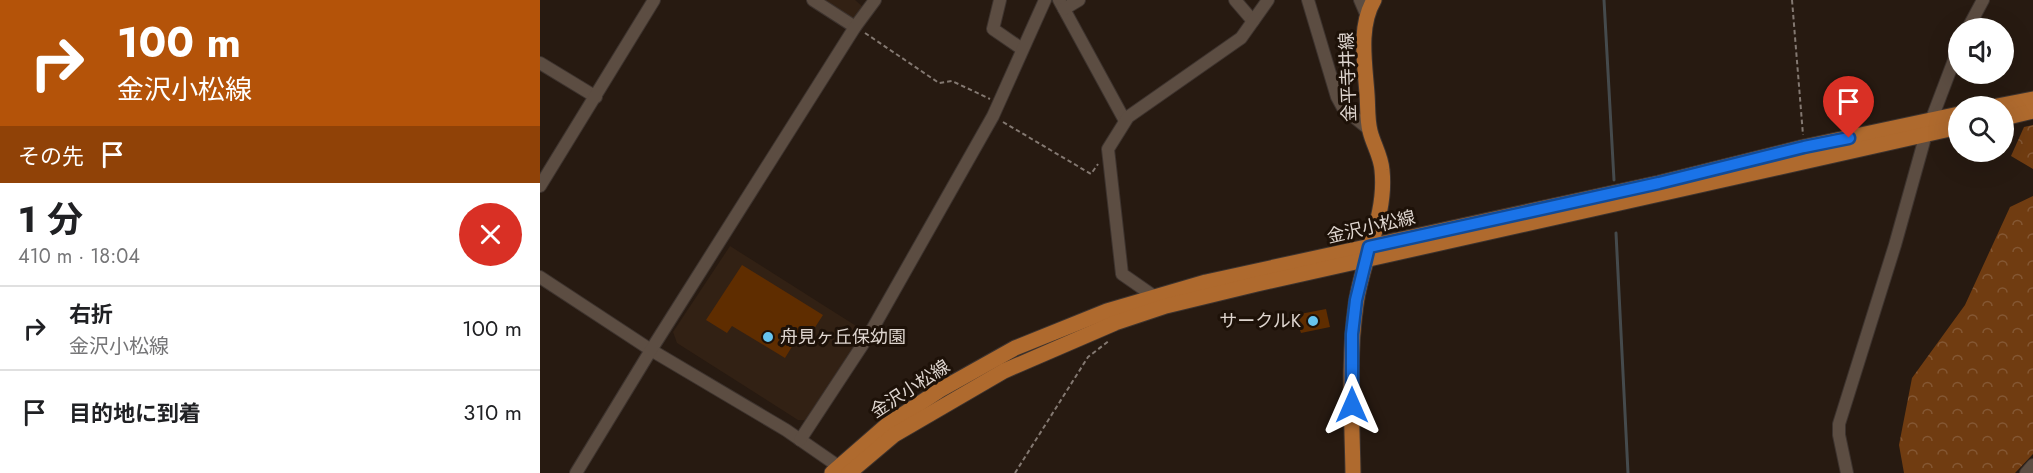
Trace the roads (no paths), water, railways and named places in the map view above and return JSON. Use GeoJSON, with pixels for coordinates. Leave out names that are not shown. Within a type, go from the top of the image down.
{"type":"FeatureCollection","features":[{"type":"Feature","properties":{"kind":"main road","name":"金平寺井線"},"geometry":{"type":"LineString","coordinates":[[1353,473],[1352,334],[1356,300],[1378,219],[1383,190],[1382,168],[1370,130],[1365,62],[1366,14],[1374,0]]}},
{"type":"Feature","properties":{"kind":"main road"},"geometry":{"type":"LineString","coordinates":[[2014,103],[2033,99]]}},
{"type":"Feature","properties":{"kind":"main road"},"geometry":{"type":"LineString","coordinates":[[2014,116],[2033,111]]}},
{"type":"Feature","properties":{"kind":"main road","name":"金沢小松線"},"geometry":{"type":"LineString","coordinates":[[845,471],[886,425],[940,390],[1015,348],[1107,311],[1206,282],[1367,254],[1929,127],[1948,119]]}},
{"type":"Feature","properties":{"kind":"main road","name":"金沢小松線"},"geometry":{"type":"LineString","coordinates":[[845,471],[894,435],[1004,371],[1115,323],[1166,306],[1367,254],[1804,147],[1929,127],[1948,127]]}},
{"type":"Feature","properties":{"kind":"street"},"geometry":{"type":"LineString","coordinates":[[540,186],[654,0]]}},
{"type":"Feature","properties":{"kind":"street"},"geometry":{"type":"LineString","coordinates":[[813,0],[855,27]]}},
{"type":"Feature","properties":{"kind":"street"},"geometry":{"type":"LineString","coordinates":[[576,473],[855,27],[875,0]]}},
{"type":"Feature","properties":{"kind":"street"},"geometry":{"type":"LineString","coordinates":[[1000,0],[993,29],[1023,49]]}},
{"type":"Feature","properties":{"kind":"street"},"geometry":{"type":"LineString","coordinates":[[800,440],[869,335],[993,116],[1045,0]]}},
{"type":"Feature","properties":{"kind":"street"},"geometry":{"type":"LineString","coordinates":[[1079,0],[1062,4],[1125,121]]}},
{"type":"Feature","properties":{"kind":"street"},"geometry":{"type":"LineString","coordinates":[[1235,0],[1253,21]]}},
{"type":"Feature","properties":{"kind":"street"},"geometry":{"type":"LineString","coordinates":[[1155,297],[1122,274],[1108,149],[1128,117],[1241,38],[1268,0]]}},
{"type":"Feature","properties":{"kind":"street"},"geometry":{"type":"LineString","coordinates":[[1308,0],[1337,98],[1343,108],[1370,130]]}},
{"type":"Feature","properties":{"kind":"street"},"geometry":{"type":"LineString","coordinates":[[1360,0],[1366,14]]}},
{"type":"Feature","properties":{"kind":"street"},"geometry":{"type":"LineString","coordinates":[[1973,18],[1983,0]]}},
{"type":"Feature","properties":{"kind":"street"},"geometry":{"type":"LineString","coordinates":[[540,63],[596,98]]}},
{"type":"Feature","properties":{"kind":"street"},"geometry":{"type":"LineString","coordinates":[[1848,473],[1839,435],[1839,424],[1929,127],[1948,76]]}},
{"type":"Feature","properties":{"kind":"street"},"geometry":{"type":"LineString","coordinates":[[540,277],[651,350],[800,440],[845,471]]}},
{"type":"Feature","properties":{"kind":"street"},"geometry":{"type":"LineString","coordinates":[[2026,473],[2033,465]]}},
{"type":"Feature","properties":{"kind":"waterway"},"geometry":{"type":"LineString","coordinates":[[1604,0],[1614,180]]}},
{"type":"Feature","properties":{"kind":"waterway"},"geometry":{"type":"LineString","coordinates":[[1616,233],[1628,473]]}},
{"type":"Feature","properties":{"kind":"place","name":"サークルK"},"geometry":{"type":"Point","coordinates":[1313,321]}},
{"type":"Feature","properties":{"kind":"place","name":"舟見ヶ丘保幼園"},"geometry":{"type":"Point","coordinates":[768,337]}}]}
